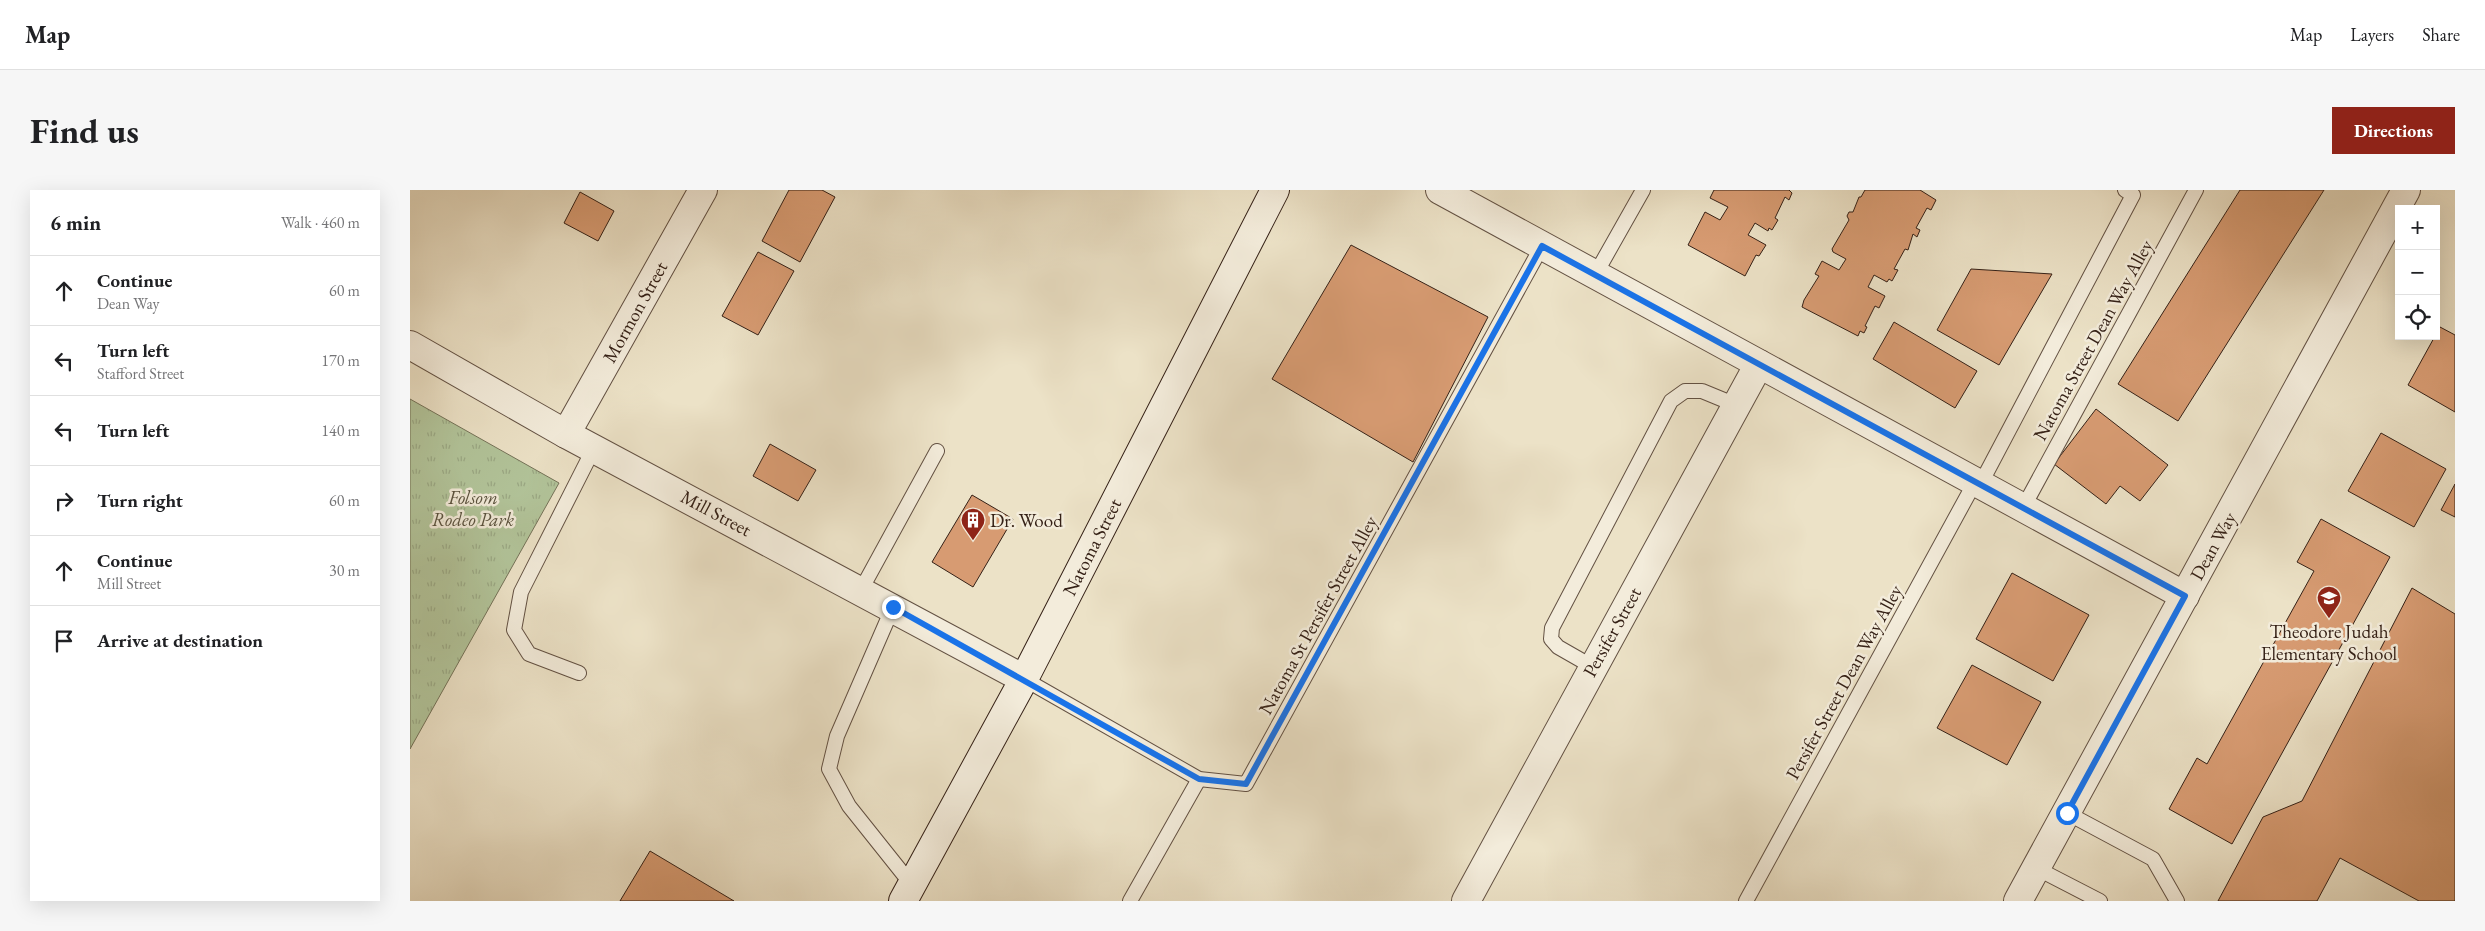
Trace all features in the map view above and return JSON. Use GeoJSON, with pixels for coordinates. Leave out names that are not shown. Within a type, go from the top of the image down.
{"type":"FeatureCollection","features":[{"type":"Feature","properties":{"kind":"street","name":"Mormon Street"},"geometry":{"type":"LineString","coordinates":[[566,434],[703,190]]}},
{"type":"Feature","properties":{"kind":"street","name":"Natoma Street"},"geometry":{"type":"LineString","coordinates":[[908,893],[1024,679],[1275,190]]}},
{"type":"Feature","properties":{"kind":"street"},"geometry":{"type":"LineString","coordinates":[[1440,190],[2185,596]]}},
{"type":"Feature","properties":{"kind":"street","name":"Dean Way"},"geometry":{"type":"LineString","coordinates":[[2018,901],[2406,190]]}},
{"type":"Feature","properties":{"kind":"street","name":"Mill Street"},"geometry":{"type":"LineString","coordinates":[[410,345],[566,434],[893,607],[1024,679]]}},
{"type":"Feature","properties":{"kind":"street","name":"Persifer Street"},"geometry":{"type":"LineString","coordinates":[[1471,899],[1594,667],[1759,364]]}},
{"type":"Feature","properties":{"kind":"lane"},"geometry":{"type":"LineString","coordinates":[[1595,275],[1643,190]]}},
{"type":"Feature","properties":{"kind":"lane","name":"Persifer Street Dean Way Alley"},"geometry":{"type":"LineString","coordinates":[[1746,901],[1977,483],[2133,195],[2125,190]]}},
{"type":"Feature","properties":{"kind":"lane","name":"Natoma Street Dean Way Alley"},"geometry":{"type":"LineString","coordinates":[[2023,508],[2196,190]]}},
{"type":"Feature","properties":{"kind":"lane","name":"Natoma St Persifer Street Alley"},"geometry":{"type":"LineString","coordinates":[[1024,679],[1199,779],[1246,784],[1542,246]]}},
{"type":"Feature","properties":{"kind":"lane"},"geometry":{"type":"LineString","coordinates":[[1594,667],[1558,647],[1551,639],[1552,628],[1671,401],[1685,391],[1702,391],[1736,405]]}},
{"type":"Feature","properties":{"kind":"lane"},"geometry":{"type":"LineString","coordinates":[[579,673],[529,654],[514,630],[521,592],[594,448]]}},
{"type":"Feature","properties":{"kind":"lane"},"geometry":{"type":"LineString","coordinates":[[861,590],[937,451]]}},
{"type":"Feature","properties":{"kind":"lane"},"geometry":{"type":"LineString","coordinates":[[893,607],[837,736],[829,769],[849,806],[908,893]]}},
{"type":"Feature","properties":{"kind":"lane"},"geometry":{"type":"LineString","coordinates":[[1130,901],[1199,779]]}},
{"type":"Feature","properties":{"kind":"lane"},"geometry":{"type":"LineString","coordinates":[[2067,813],[2153,859],[2177,901]]}},
{"type":"Feature","properties":{"kind":"lane"},"geometry":{"type":"LineString","coordinates":[[2036,868],[2100,901]]}},
{"type":"Feature","properties":{"kind":"green space","name":"Folsom Rodeo Park"},"geometry":{"type":"Polygon","coordinates":[[[410,399],[559,483],[410,749],[410,399]]]}},
{"type":"Feature","properties":{"kind":"building"},"geometry":{"type":"Polygon","coordinates":[[[789,190],[822,190],[835,197],[800,262],[762,241],[789,190]]]}},
{"type":"Feature","properties":{"kind":"building"},"geometry":{"type":"Polygon","coordinates":[[[1714,190],[1789,190],[1792,193],[1789,200],[1785,197],[1775,218],[1778,220],[1772,230],[1769,228],[1768,231],[1755,223],[1748,235],[1766,245],[1759,256],[1756,255],[1745,276],[1688,245],[1705,212],[1720,220],[1728,207],[1710,198],[1714,190]]]}},
{"type":"Feature","properties":{"kind":"building"},"geometry":{"type":"Polygon","coordinates":[[[1865,190],[1920,190],[1936,200],[1931,210],[1927,208],[1916,228],[1920,230],[1917,237],[1913,234],[1908,250],[1905,249],[1894,269],[1898,270],[1892,281],[1889,279],[1887,282],[1874,275],[1868,287],[1885,296],[1879,308],[1875,306],[1865,326],[1867,327],[1864,333],[1860,331],[1858,336],[1802,307],[1804,300],[1819,276],[1815,274],[1822,261],[1839,270],[1846,259],[1833,252],[1832,249],[1849,220],[1847,216],[1849,212],[1853,212],[1859,197],[1861,197],[1865,190]]]}},
{"type":"Feature","properties":{"kind":"building"},"geometry":{"type":"Polygon","coordinates":[[[2240,190],[2324,190],[2178,421],[2118,384],[2240,190]]]}},
{"type":"Feature","properties":{"kind":"building"},"geometry":{"type":"Polygon","coordinates":[[[580,192],[614,211],[598,241],[564,223],[580,192]]]}},
{"type":"Feature","properties":{"kind":"building"},"geometry":{"type":"Polygon","coordinates":[[[1351,245],[1488,317],[1413,462],[1272,379],[1351,245]]]}},
{"type":"Feature","properties":{"kind":"building"},"geometry":{"type":"Polygon","coordinates":[[[758,252],[794,271],[758,335],[722,316],[758,252]]]}},
{"type":"Feature","properties":{"kind":"building"},"geometry":{"type":"Polygon","coordinates":[[[1971,269],[2052,274],[1999,365],[1937,330],[1971,269]]]}},
{"type":"Feature","properties":{"kind":"building"},"geometry":{"type":"Polygon","coordinates":[[[1894,322],[1977,371],[1955,408],[1873,359],[1894,322]]]}},
{"type":"Feature","properties":{"kind":"building"},"geometry":{"type":"Polygon","coordinates":[[[2440,327],[2455,335],[2455,412],[2408,385],[2433,340],[2440,340],[2440,327]]]}},
{"type":"Feature","properties":{"kind":"building"},"geometry":{"type":"Polygon","coordinates":[[[2096,409],[2168,465],[2140,501],[2120,486],[2106,504],[2054,464],[2096,409]]]}},
{"type":"Feature","properties":{"kind":"building"},"geometry":{"type":"Polygon","coordinates":[[[2381,433],[2446,469],[2414,527],[2348,491],[2381,433]]]}},
{"type":"Feature","properties":{"kind":"building"},"geometry":{"type":"Polygon","coordinates":[[[770,444],[816,470],[798,501],[753,476],[770,444]]]}},
{"type":"Feature","properties":{"kind":"building"},"geometry":{"type":"Polygon","coordinates":[[[2455,484],[2455,517],[2441,510],[2455,484]]]}},
{"type":"Feature","properties":{"kind":"building","name":"Dr. Wood"},"geometry":{"type":"Polygon","coordinates":[[[972,495],[1013,519],[973,587],[932,562],[972,495]]]}},
{"type":"Feature","properties":{"kind":"building"},"geometry":{"type":"Polygon","coordinates":[[[2321,519],[2390,557],[2232,844],[2169,809],[2197,758],[2207,764],[2314,571],[2297,562],[2321,519]]]}},
{"type":"Feature","properties":{"kind":"building"},"geometry":{"type":"Polygon","coordinates":[[[2012,573],[2089,615],[2053,681],[1976,639],[2012,573]]]}},
{"type":"Feature","properties":{"kind":"building"},"geometry":{"type":"Polygon","coordinates":[[[2412,588],[2455,614],[2455,901],[2419,901],[2340,858],[2317,901],[2218,901],[2263,817],[2302,801],[2412,588]]]}},
{"type":"Feature","properties":{"kind":"building"},"geometry":{"type":"Polygon","coordinates":[[[1972,665],[2041,702],[2007,765],[1937,728],[1972,665]]]}},
{"type":"Feature","properties":{"kind":"building"},"geometry":{"type":"Polygon","coordinates":[[[650,851],[734,901],[620,901],[650,851]]]}},
{"type":"Feature","properties":{"kind":"place","name":"Dr. Wood"},"geometry":{"type":"Point","coordinates":[973,541]}},
{"type":"Feature","properties":{"kind":"place","name":"Theodore Judah Elementary School"},"geometry":{"type":"Point","coordinates":[2329,619]}},
{"type":"Feature","properties":{"kind":"route"},"geometry":{"type":"LineString","coordinates":[[893,607],[1199,779],[1246,784],[1542,246],[2185,596],[2067,813]]}}]}
